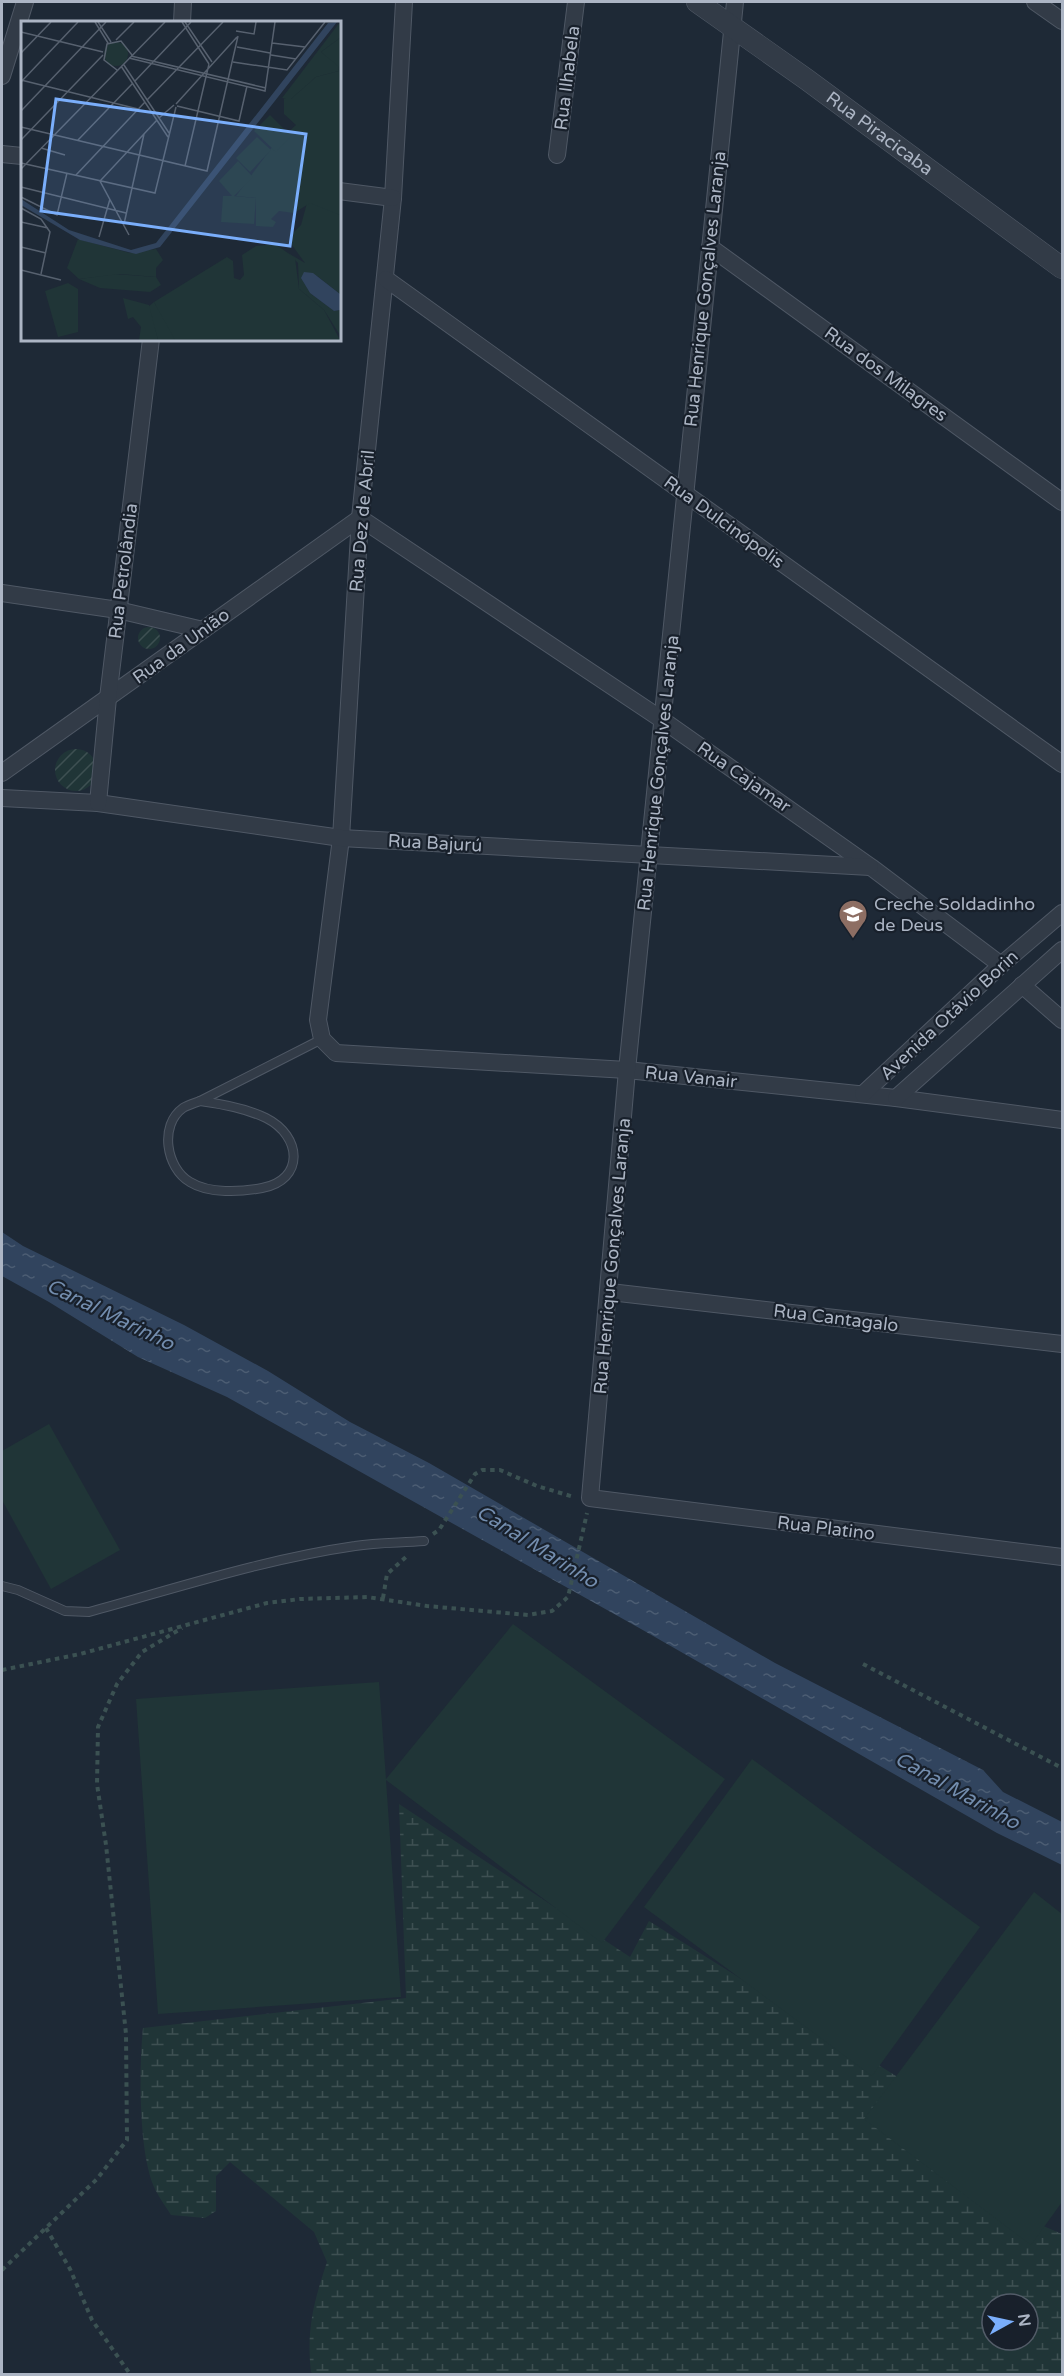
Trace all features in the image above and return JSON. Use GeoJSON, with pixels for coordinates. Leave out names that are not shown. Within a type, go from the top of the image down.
{"type":"FeatureCollection","features":[{"type":"Feature","properties":{"kind":"street"},"geometry":{"type":"LineString","coordinates":[[2,76],[25,2]]}},
{"type":"Feature","properties":{"kind":"street"},"geometry":{"type":"LineString","coordinates":[[182,21],[183,2]]}},
{"type":"Feature","properties":{"kind":"street","name":"Rua Dez de Abril"},"geometry":{"type":"LineString","coordinates":[[322,1040],[318,1020],[341,838],[360,518],[393,198],[404,2]]}},
{"type":"Feature","properties":{"kind":"street","name":"Rua Ilhabela"},"geometry":{"type":"LineString","coordinates":[[557,155],[576,2]]}},
{"type":"Feature","properties":{"kind":"street","name":"Rua Piracicaba"},"geometry":{"type":"LineString","coordinates":[[697,2],[806,79],[1062,268]]}},
{"type":"Feature","properties":{"kind":"street","name":"Rua Henrique Gonçalves Laranja"},"geometry":{"type":"LineString","coordinates":[[590,1498],[627,1070],[735,2]]}},
{"type":"Feature","properties":{"kind":"street"},"geometry":{"type":"LineString","coordinates":[[1035,2],[1062,21]]}},
{"type":"Feature","properties":{"kind":"street"},"geometry":{"type":"LineString","coordinates":[[2,154],[21,156]]}},
{"type":"Feature","properties":{"kind":"street"},"geometry":{"type":"LineString","coordinates":[[340,191],[393,198]]}},
{"type":"Feature","properties":{"kind":"street","name":"Rua dos Milagres"},"geometry":{"type":"LineString","coordinates":[[710,247],[1062,502]]}},
{"type":"Feature","properties":{"kind":"street","name":"Rua Dulcinópolis"},"geometry":{"type":"LineString","coordinates":[[386,279],[1062,764]]}},
{"type":"Feature","properties":{"kind":"street","name":"Rua Petrolândia"},"geometry":{"type":"LineString","coordinates":[[98,803],[118,610],[151,340]]}},
{"type":"Feature","properties":{"kind":"street","name":"Rua da União"},"geometry":{"type":"LineString","coordinates":[[2,773],[360,518]]}},
{"type":"Feature","properties":{"kind":"street","name":"Rua Cajamar"},"geometry":{"type":"LineString","coordinates":[[360,518],[664,721],[871,867],[1001,965]]}},
{"type":"Feature","properties":{"kind":"street"},"geometry":{"type":"LineString","coordinates":[[2,593],[118,610],[203,630]]}},
{"type":"Feature","properties":{"kind":"street","name":"Rua Bajurú"},"geometry":{"type":"LineString","coordinates":[[2,798],[98,803],[341,838],[871,867]]}},
{"type":"Feature","properties":{"kind":"street","name":"Avenida Otávio Borin"},"geometry":{"type":"LineString","coordinates":[[863,1094],[1001,965],[1062,913]]}},
{"type":"Feature","properties":{"kind":"street","name":"Avenida Otávio Borin"},"geometry":{"type":"LineString","coordinates":[[896,1098],[1062,950]]}},
{"type":"Feature","properties":{"kind":"street"},"geometry":{"type":"LineString","coordinates":[[1022,985],[1062,1020]]}},
{"type":"Feature","properties":{"kind":"street","name":"Rua Vanair"},"geometry":{"type":"LineString","coordinates":[[322,1040],[336,1053],[627,1070],[863,1094],[1062,1120]]}},
{"type":"Feature","properties":{"kind":"street","name":"Rua Cantagalo"},"geometry":{"type":"LineString","coordinates":[[609,1292],[1062,1344]]}},
{"type":"Feature","properties":{"kind":"street","name":"Rua Platino"},"geometry":{"type":"LineString","coordinates":[[590,1498],[1062,1557]]}},
{"type":"Feature","properties":{"kind":"lane"},"geometry":{"type":"LineString","coordinates":[[200,1101],[225,1104],[266,1118],[279,1126],[287,1135],[293,1149],[294,1164],[288,1176],[275,1185],[243,1190],[218,1190],[190,1182],[178,1171],[170,1156],[168,1139],[171,1122],[183,1108],[322,1040]]}},
{"type":"Feature","properties":{"kind":"lane"},"geometry":{"type":"LineString","coordinates":[[2,1587],[18,1590],[65,1611],[89,1612],[262,1565],[312,1554],[358,1545],[424,1541]]}},
{"type":"Feature","properties":{"kind":"path"},"geometry":{"type":"LineString","coordinates":[[2,1670],[80,1654],[267,1603],[300,1599],[367,1597],[427,1606],[528,1615],[552,1611],[568,1597],[582,1544],[590,1498],[566,1496],[491,1469],[475,1474],[444,1522]]}},
{"type":"Feature","properties":{"kind":"path"},"geometry":{"type":"LineString","coordinates":[[2,2270],[97,2179],[127,2140],[126,2034],[106,1845],[97,1784],[98,1727],[117,1684],[142,1652],[188,1624]]}},
{"type":"Feature","properties":{"kind":"path"},"geometry":{"type":"LineString","coordinates":[[863,1664],[1062,1768]]}},
{"type":"Feature","properties":{"kind":"path"},"geometry":{"type":"LineString","coordinates":[[46,2228],[70,2269],[92,2319],[130,2374]]}},
{"type":"Feature","properties":{"kind":"green space"},"geometry":{"type":"Polygon","coordinates":[[[149,627],[157,630],[160,638],[157,646],[149,649],[141,646],[138,638],[141,630],[149,627]]]}},
{"type":"Feature","properties":{"kind":"green space"},"geometry":{"type":"Polygon","coordinates":[[[76,749],[91,755],[97,770],[91,785],[76,791],[61,785],[55,770],[61,755],[76,749]]]}},
{"type":"Feature","properties":{"kind":"green space"},"geometry":{"type":"Polygon","coordinates":[[[49,1424],[120,1550],[51,1589],[2,1500],[2,1451],[49,1424]]]}},
{"type":"Feature","properties":{"kind":"green space"},"geometry":{"type":"Polygon","coordinates":[[[513,1624],[725,1779],[602,1943],[386,1780],[401,1997],[158,2014],[136,1699],[379,1682],[386,1779],[513,1624]]]}},
{"type":"Feature","properties":{"kind":"green space"},"geometry":{"type":"Polygon","coordinates":[[[752,1759],[980,1927],[872,2076],[644,1907],[752,1759]]]}},
{"type":"Feature","properties":{"kind":"green space"},"geometry":{"type":"Polygon","coordinates":[[[399,1804],[630,1957],[649,1921],[904,2081],[1034,2222],[1062,2234],[1062,2374],[313,2374],[310,2357],[310,2329],[318,2290],[327,2262],[314,2232],[230,2162],[216,2176],[216,2211],[205,2218],[171,2215],[156,2191],[146,2157],[141,2111],[143,2028],[406,1998],[399,1804]]]}},
{"type":"Feature","properties":{"kind":"green space"},"geometry":{"type":"Polygon","coordinates":[[[1034,1892],[1062,1914],[1062,2202],[1031,2245],[864,2119],[1034,1892]]]}},
{"type":"Feature","properties":{"kind":"water","name":"Canal Marinho"},"geometry":{"type":"Polygon","coordinates":[[[2,1232],[23,1246],[184,1325],[268,1371],[350,1422],[429,1463],[775,1663],[983,1770],[1003,1792],[1062,1822],[1062,1865],[997,1833],[641,1629],[227,1397],[138,1357],[2,1276],[2,1232]]]}},
{"type":"Feature","properties":{"kind":"place","name":"Creche Soldadinho de Deus"},"geometry":{"type":"Point","coordinates":[853,940]}}]}
